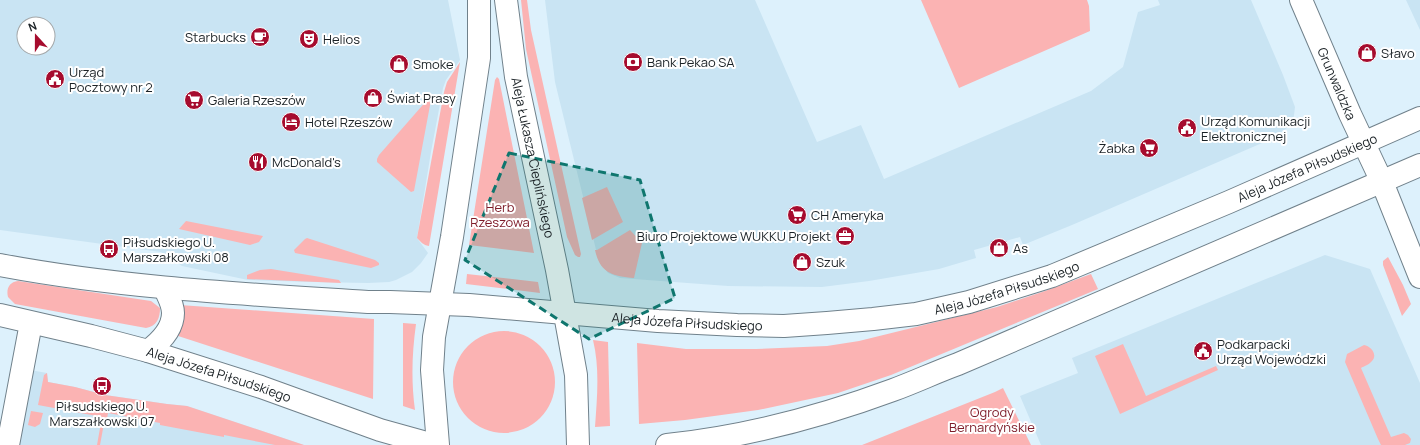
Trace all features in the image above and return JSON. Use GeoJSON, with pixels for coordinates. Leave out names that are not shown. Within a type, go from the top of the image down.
{"type":"FeatureCollection","features":[{"type":"Feature","properties":{"kind":"main road"},"geometry":{"type":"LineString","coordinates":[[438,445],[432,370],[434,337],[452,237],[479,58],[479,0]]}},
{"type":"Feature","properties":{"kind":"main road","name":"Aleja Łukasza Cieplińskiego"},"geometry":{"type":"LineString","coordinates":[[506,0],[516,77],[543,199],[576,375],[578,445]]}},
{"type":"Feature","properties":{"kind":"main road","name":"Grunwaldzka"},"geometry":{"type":"LineString","coordinates":[[1301,0],[1350,114],[1382,182],[1420,277]]}},
{"type":"Feature","properties":{"kind":"main road","name":"Aleja Józefa Piłsudskiego"},"geometry":{"type":"LineString","coordinates":[[440,304],[622,317],[693,324],[784,326],[916,314],[969,302],[1052,276],[1229,202],[1420,118]]}},
{"type":"Feature","properties":{"kind":"main road"},"geometry":{"type":"LineString","coordinates":[[667,445],[730,436],[773,427],[808,418],[893,390],[958,364],[1420,165]]}},
{"type":"Feature","properties":{"kind":"main road"},"geometry":{"type":"LineString","coordinates":[[4,270],[165,289],[368,302],[440,304]]}},
{"type":"Feature","properties":{"kind":"main road"},"geometry":{"type":"LineString","coordinates":[[148,351],[166,334],[171,324],[173,313],[171,303],[165,289]]}},
{"type":"Feature","properties":{"kind":"main road","name":"Aleja Józefa Piłsudskiego"},"geometry":{"type":"LineString","coordinates":[[0,315],[148,351],[261,387],[380,430],[434,445]]}},
{"type":"Feature","properties":{"kind":"main road"},"geometry":{"type":"LineString","coordinates":[[8,445],[32,323]]}},
{"type":"Feature","properties":{"kind":"highlighted area"},"geometry":{"type":"Polygon","coordinates":[[[509,153],[640,180],[675,298],[589,339],[465,260],[509,153]]]}},
{"type":"Feature","properties":{"kind":"shaded area","name":"Galeria Rzeszów"},"geometry":{"type":"Polygon","coordinates":[[[0,0],[448,0],[460,60],[446,80],[443,88],[431,152],[417,238],[428,253],[412,272],[389,282],[368,283],[248,280],[182,266],[161,252],[0,230],[0,0]]]}},
{"type":"Feature","properties":{"kind":"shaded area"},"geometry":{"type":"Polygon","coordinates":[[[545,0],[755,0],[817,142],[861,125],[884,179],[1091,91],[1123,67],[1138,12],[1160,5],[1158,0],[1251,0],[1295,107],[1293,123],[1274,138],[1072,225],[1023,245],[1020,237],[974,250],[976,258],[939,269],[869,281],[822,287],[728,286],[620,278],[608,273],[598,258],[555,82],[545,0]]]}},
{"type":"Feature","properties":{"kind":"shaded area"},"geometry":{"type":"Polygon","coordinates":[[[1406,0],[1420,0],[1420,30],[1406,0]]]}},
{"type":"Feature","properties":{"kind":"shaded area"},"geometry":{"type":"Polygon","coordinates":[[[1325,255],[1370,269],[1420,383],[1420,445],[1041,445],[1020,396],[1078,373],[1072,358],[1325,255]]]}},
{"type":"Feature","properties":{"kind":"shaded area"},"geometry":{"type":"Polygon","coordinates":[[[13,367],[47,373],[48,382],[105,395],[187,406],[304,445],[0,445],[13,367]]]}},
{"type":"Feature","properties":{"kind":"green space"},"geometry":{"type":"Polygon","coordinates":[[[521,0],[527,0],[531,30],[581,254],[580,257],[575,255],[567,237],[526,49],[521,0]]]}},
{"type":"Feature","properties":{"kind":"green space"},"geometry":{"type":"Polygon","coordinates":[[[921,0],[1087,0],[1089,6],[1090,31],[959,88],[921,0]]]}},
{"type":"Feature","properties":{"kind":"green space"},"geometry":{"type":"Polygon","coordinates":[[[460,62],[429,246],[417,238],[444,92],[447,82],[460,62]]]}},
{"type":"Feature","properties":{"kind":"green space","name":"Herb Rzeszowa"},"geometry":{"type":"Polygon","coordinates":[[[497,77],[499,79],[534,253],[469,245],[495,80],[497,77]]]}},
{"type":"Feature","properties":{"kind":"green space"},"geometry":{"type":"Polygon","coordinates":[[[428,99],[431,100],[414,191],[411,192],[377,162],[377,159],[428,99]]]}},
{"type":"Feature","properties":{"kind":"green space"},"geometry":{"type":"Polygon","coordinates":[[[607,187],[623,222],[592,240],[582,198],[607,187]]]}},
{"type":"Feature","properties":{"kind":"green space"},"geometry":{"type":"Polygon","coordinates":[[[186,221],[263,236],[259,242],[250,245],[179,229],[186,221]]]}},
{"type":"Feature","properties":{"kind":"green space"},"geometry":{"type":"Polygon","coordinates":[[[630,230],[642,243],[634,278],[619,276],[608,272],[600,264],[595,250],[630,230]]]}},
{"type":"Feature","properties":{"kind":"green space"},"geometry":{"type":"Polygon","coordinates":[[[307,238],[375,260],[379,263],[379,265],[371,268],[295,253],[294,250],[307,238]]]}},
{"type":"Feature","properties":{"kind":"green space"},"geometry":{"type":"Polygon","coordinates":[[[1388,257],[1411,304],[1402,316],[1383,265],[1383,261],[1388,257]]]}},
{"type":"Feature","properties":{"kind":"green space"},"geometry":{"type":"Polygon","coordinates":[[[271,269],[339,280],[341,283],[247,279],[247,275],[260,270],[271,269]]]}},
{"type":"Feature","properties":{"kind":"green space"},"geometry":{"type":"Polygon","coordinates":[[[467,274],[538,282],[540,293],[466,284],[467,274]]]}},
{"type":"Feature","properties":{"kind":"green space"},"geometry":{"type":"Polygon","coordinates":[[[1091,274],[1098,289],[891,375],[838,393],[758,410],[685,420],[639,424],[637,343],[686,349],[756,349],[827,346],[859,341],[997,307],[1091,274]]]}},
{"type":"Feature","properties":{"kind":"green space"},"geometry":{"type":"Polygon","coordinates":[[[18,281],[151,301],[160,308],[159,315],[157,321],[153,325],[146,328],[15,304],[8,297],[7,291],[10,284],[18,281]]]}},
{"type":"Feature","properties":{"kind":"green space"},"geometry":{"type":"Polygon","coordinates":[[[180,305],[374,319],[373,399],[175,335],[184,321],[180,305]]]}},
{"type":"Feature","properties":{"kind":"green space"},"geometry":{"type":"Polygon","coordinates":[[[403,323],[416,324],[412,367],[415,410],[403,406],[403,323]]]}},
{"type":"Feature","properties":{"kind":"green space"},"geometry":{"type":"Polygon","coordinates":[[[504,331],[524,335],[540,346],[551,362],[555,382],[551,402],[540,418],[524,429],[504,433],[484,429],[468,418],[457,402],[453,382],[457,362],[468,346],[484,335],[504,331]]]}},
{"type":"Feature","properties":{"kind":"green space"},"geometry":{"type":"Polygon","coordinates":[[[593,340],[608,342],[610,426],[595,427],[597,362],[593,340]]]}},
{"type":"Feature","properties":{"kind":"green space"},"geometry":{"type":"Polygon","coordinates":[[[1123,344],[1146,396],[1216,366],[1218,370],[1120,414],[1095,356],[1123,344]]]}},
{"type":"Feature","properties":{"kind":"green space"},"geometry":{"type":"Polygon","coordinates":[[[1364,345],[1373,351],[1374,359],[1361,368],[1391,437],[1404,433],[1411,439],[1410,443],[1405,445],[1381,445],[1378,439],[1345,362],[1347,354],[1364,345]]]}},
{"type":"Feature","properties":{"kind":"green space"},"geometry":{"type":"Polygon","coordinates":[[[47,373],[48,382],[105,395],[187,406],[304,445],[275,445],[224,435],[224,437],[160,425],[160,423],[108,413],[107,419],[105,418],[100,445],[97,445],[102,417],[38,405],[44,375],[47,373]]]}},
{"type":"Feature","properties":{"kind":"green space","name":"Ogrody Bernardyńskie"},"geometry":{"type":"Polygon","coordinates":[[[1003,388],[1031,445],[862,445],[995,392],[1003,388]]]}},
{"type":"Feature","properties":{"kind":"green space"},"geometry":{"type":"Polygon","coordinates":[[[31,411],[43,413],[40,424],[35,427],[28,425],[31,411]]]}},
{"type":"Feature","properties":{"kind":"place","name":"Starbucks"},"geometry":{"type":"Point","coordinates":[260,37]}},
{"type":"Feature","properties":{"kind":"place","name":"Helios"},"geometry":{"type":"Point","coordinates":[309,39]}},
{"type":"Feature","properties":{"kind":"place","name":"Słavo"},"geometry":{"type":"Point","coordinates":[1367,53]}},
{"type":"Feature","properties":{"kind":"place","name":"Bank Pekao SA"},"geometry":{"type":"Point","coordinates":[633,62]}},
{"type":"Feature","properties":{"kind":"place","name":"Smoke"},"geometry":{"type":"Point","coordinates":[399,64]}},
{"type":"Feature","properties":{"kind":"place","name":"Urząd Pocztowy nr 2"},"geometry":{"type":"Point","coordinates":[55,79]}},
{"type":"Feature","properties":{"kind":"place","name":"Świat Prasy"},"geometry":{"type":"Point","coordinates":[373,98]}},
{"type":"Feature","properties":{"kind":"place","name":"Galeria Rzeszów"},"geometry":{"type":"Point","coordinates":[194,100]}},
{"type":"Feature","properties":{"kind":"place","name":"Hotel Rzeszów"},"geometry":{"type":"Point","coordinates":[291,122]}},
{"type":"Feature","properties":{"kind":"place","name":"Urząd Komunikacji Elektronicznej"},"geometry":{"type":"Point","coordinates":[1187,128]}},
{"type":"Feature","properties":{"kind":"place","name":"Żabka"},"geometry":{"type":"Point","coordinates":[1149,148]}},
{"type":"Feature","properties":{"kind":"place","name":"McDonald's"},"geometry":{"type":"Point","coordinates":[258,162]}},
{"type":"Feature","properties":{"kind":"place","name":"CH Ameryka"},"geometry":{"type":"Point","coordinates":[797,215]}},
{"type":"Feature","properties":{"kind":"place","name":"Biuro Projektowe WUKKU Projekt"},"geometry":{"type":"Point","coordinates":[845,236]}},
{"type":"Feature","properties":{"kind":"place","name":"As"},"geometry":{"type":"Point","coordinates":[999,248]}},
{"type":"Feature","properties":{"kind":"place","name":"Piłsudskiego U. Marszałkowski 08"},"geometry":{"type":"Point","coordinates":[109,249]}},
{"type":"Feature","properties":{"kind":"place","name":"Szuk"},"geometry":{"type":"Point","coordinates":[802,262]}},
{"type":"Feature","properties":{"kind":"place","name":"Podkarpacki Urząd Wojewódzki"},"geometry":{"type":"Point","coordinates":[1203,351]}},
{"type":"Feature","properties":{"kind":"place","name":"Piłsudskiego U. Marszałkowski 07"},"geometry":{"type":"Point","coordinates":[102,386]}}]}
